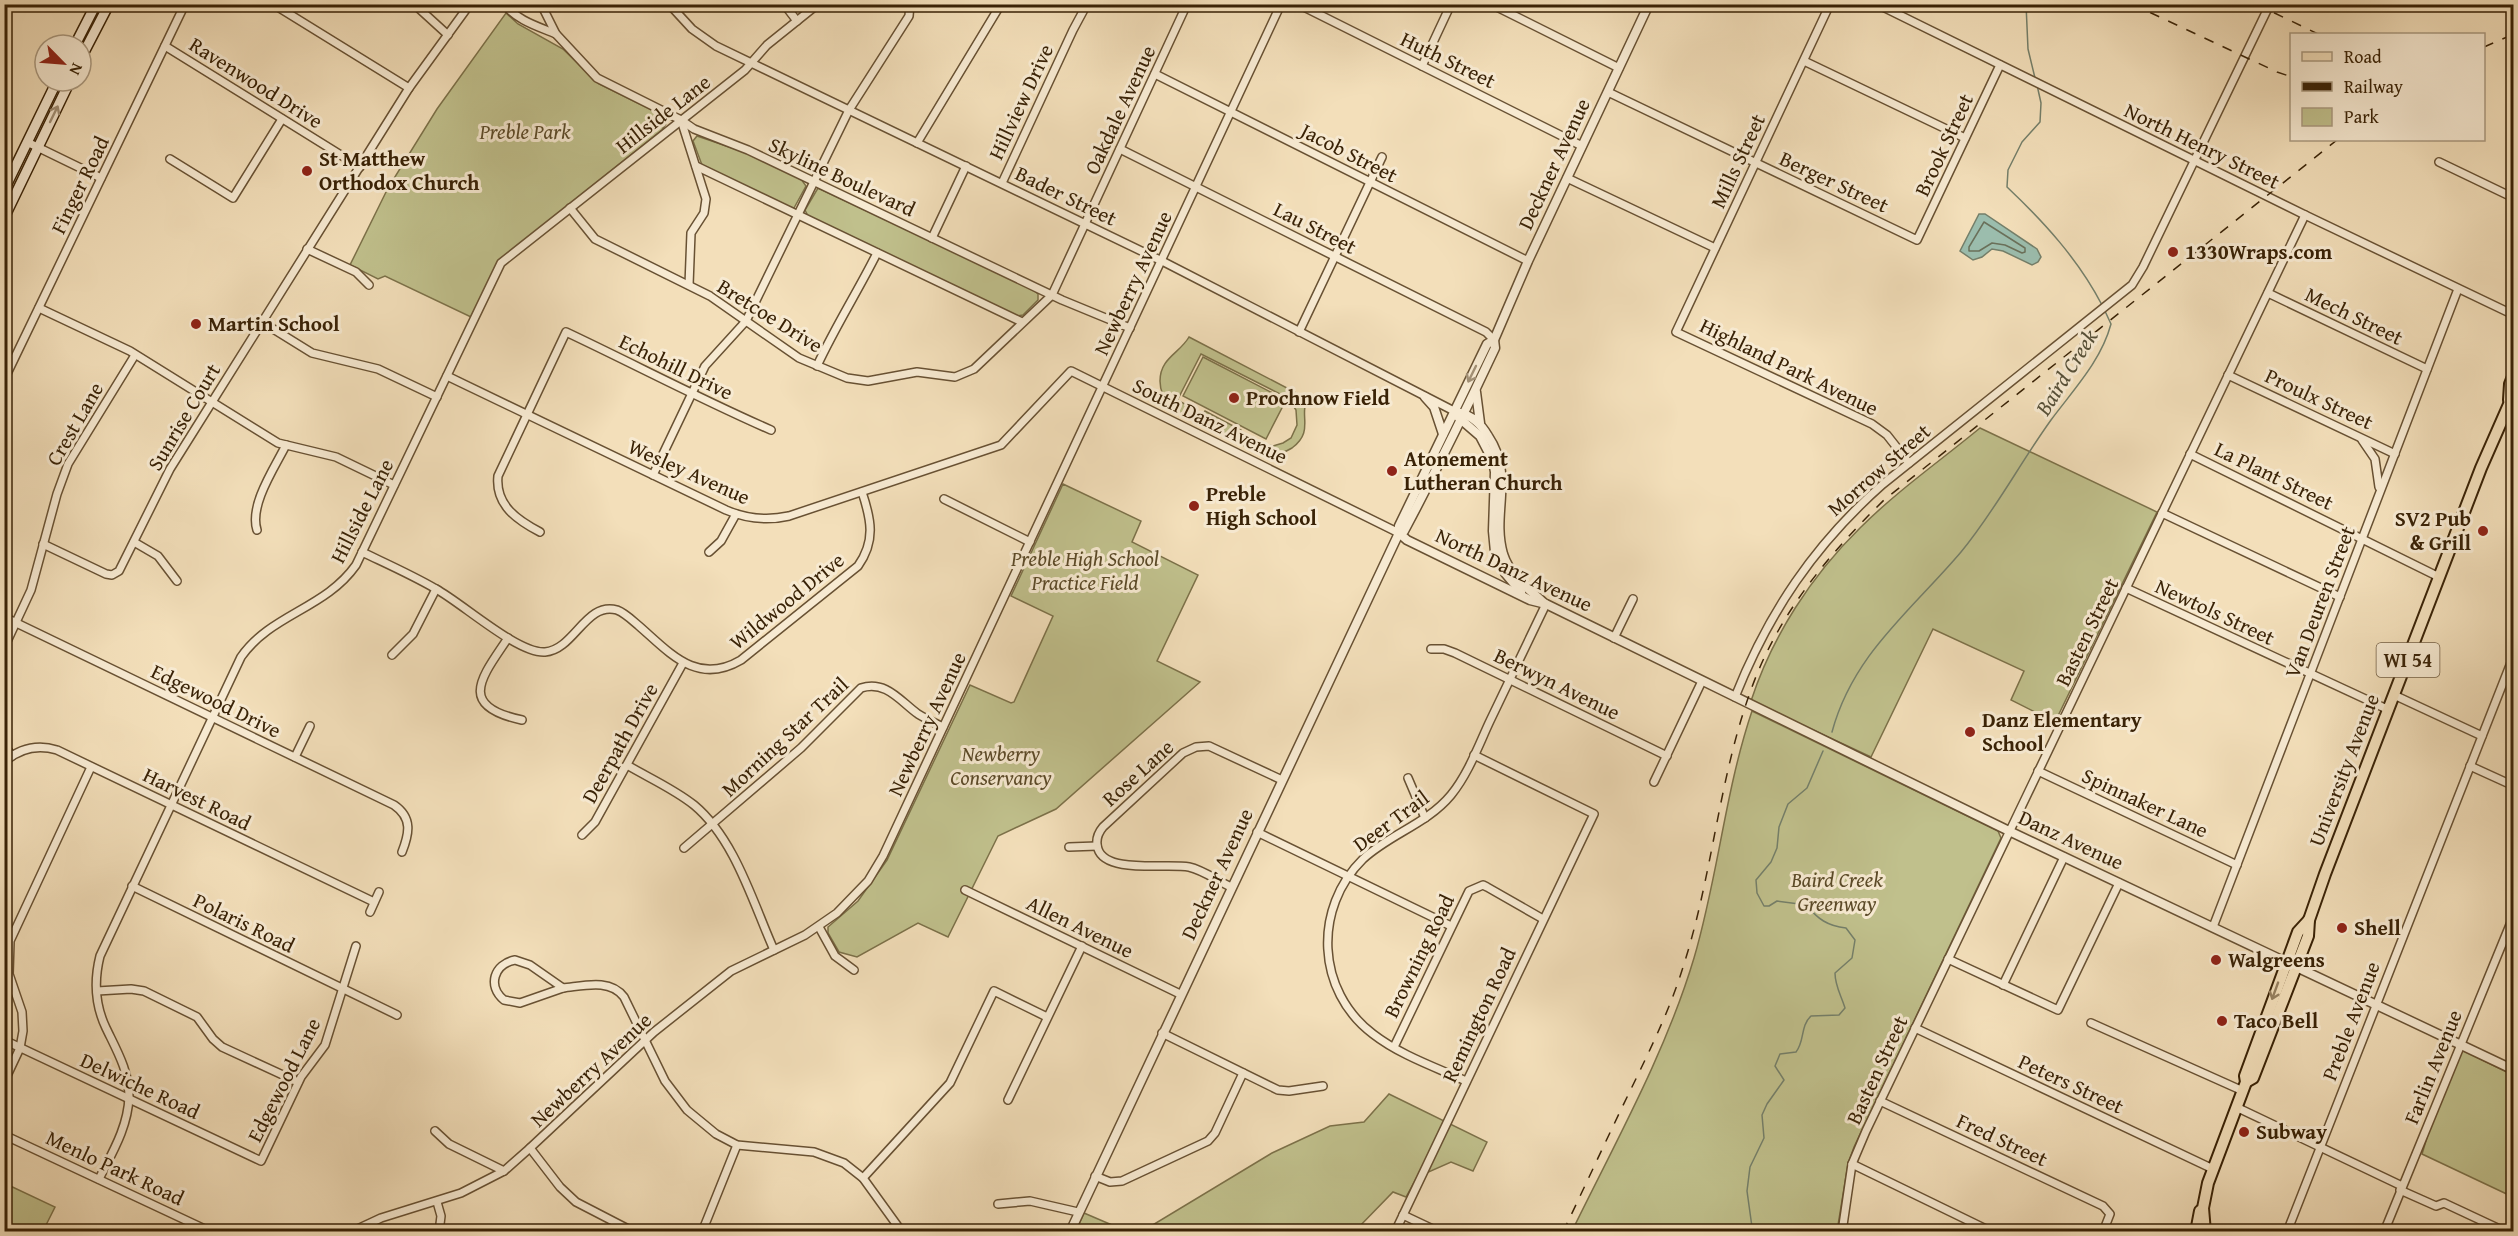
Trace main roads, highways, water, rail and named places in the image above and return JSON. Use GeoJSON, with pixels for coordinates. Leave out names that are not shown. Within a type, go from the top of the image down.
{"type":"FeatureCollection","features":[{"type":"Feature","properties":{"kind":"main road"},"geometry":{"type":"LineString","coordinates":[[81,33],[96,4]]}},
{"type":"Feature","properties":{"kind":"main road"},"geometry":{"type":"LineString","coordinates":[[93,35],[109,4]]}},
{"type":"Feature","properties":{"kind":"main road"},"geometry":{"type":"LineString","coordinates":[[4,190],[51,93]]}},
{"type":"Feature","properties":{"kind":"main road"},"geometry":{"type":"LineString","coordinates":[[4,218],[64,93]]}},
{"type":"Feature","properties":{"kind":"main road","name":"University Avenue"},"geometry":{"type":"LineString","coordinates":[[2196,1232],[2213,1169],[2244,1086],[2245,1076],[2291,964],[2308,936],[2309,920],[2439,577],[2511,397],[2510,384],[2514,374]]}},
{"type":"Feature","properties":{"kind":"main road","name":"University Avenue"},"geometry":{"type":"LineString","coordinates":[[2203,1208],[2205,1232]]}},
{"type":"Feature","properties":{"kind":"water"},"geometry":{"type":"Polygon","coordinates":[[[1979,214],[1985,214],[2037,249],[2041,257],[2038,262],[2032,265],[2003,251],[1992,249],[1982,257],[1973,260],[1960,251],[1979,214]]]}},
{"type":"Feature","properties":{"kind":"waterway","name":"Baird Creek"},"geometry":{"type":"LineString","coordinates":[[2026,4],[2028,49],[2035,78]]}},
{"type":"Feature","properties":{"kind":"waterway","name":"Baird Creek"},"geometry":{"type":"LineString","coordinates":[[2037,85],[2041,103],[2040,122],[2022,142],[2008,170],[2007,187],[2059,242],[2093,288],[2102,305]]}},
{"type":"Feature","properties":{"kind":"waterway","name":"Baird Creek"},"geometry":{"type":"LineString","coordinates":[[1832,732],[1854,679],[1869,656],[1961,552],[1996,504],[2051,420],[2094,362],[2111,324],[2104,309]]}},
{"type":"Feature","properties":{"kind":"waterway","name":"Baird Creek"},"geometry":{"type":"LineString","coordinates":[[1750,1232],[1752,1227],[1747,1191],[1750,1167],[1764,1138],[1762,1115],[1784,1080],[1775,1066],[1780,1054],[1796,1052],[1801,1043],[1805,1024],[1811,1016],[1839,1015],[1845,1008],[1835,973],[1852,958],[1855,940],[1846,928],[1824,921],[1807,905],[1777,901],[1764,906],[1757,893],[1756,880],[1771,862],[1777,848],[1779,827],[1788,804],[1807,788],[1823,751]]}},
{"type":"Feature","properties":{"kind":"railway"},"geometry":{"type":"LineString","coordinates":[[2132,4],[2290,76]]}},
{"type":"Feature","properties":{"kind":"railway"},"geometry":{"type":"LineString","coordinates":[[2256,4],[2316,33]]}},
{"type":"Feature","properties":{"kind":"railway"},"geometry":{"type":"LineString","coordinates":[[2485,47],[2514,34]]}},
{"type":"Feature","properties":{"kind":"railway"},"geometry":{"type":"LineString","coordinates":[[1563,1232],[1673,996],[1694,930],[1741,721],[1763,660],[1791,610],[1825,563],[1884,500],[2336,141]]}},
{"type":"Feature","properties":{"kind":"place","name":"St Matthew Orthodox Church"},"geometry":{"type":"Point","coordinates":[307,171]}},
{"type":"Feature","properties":{"kind":"place","name":"1330Wraps.com"},"geometry":{"type":"Point","coordinates":[2173,252]}},
{"type":"Feature","properties":{"kind":"place","name":"Martin School"},"geometry":{"type":"Point","coordinates":[196,324]}},
{"type":"Feature","properties":{"kind":"place","name":"Prochnow Field"},"geometry":{"type":"Point","coordinates":[1234,398]}},
{"type":"Feature","properties":{"kind":"place","name":"Atonement Lutheran Church"},"geometry":{"type":"Point","coordinates":[1392,471]}},
{"type":"Feature","properties":{"kind":"place","name":"Preble High School"},"geometry":{"type":"Point","coordinates":[1194,506]}},
{"type":"Feature","properties":{"kind":"place","name":"SV2 Pub & Grill"},"geometry":{"type":"Point","coordinates":[2483,531]}},
{"type":"Feature","properties":{"kind":"place","name":"Danz Elementary School"},"geometry":{"type":"Point","coordinates":[1970,732]}},
{"type":"Feature","properties":{"kind":"place","name":"Shell"},"geometry":{"type":"Point","coordinates":[2342,928]}},
{"type":"Feature","properties":{"kind":"place","name":"Walgreens"},"geometry":{"type":"Point","coordinates":[2216,960]}},
{"type":"Feature","properties":{"kind":"place","name":"Taco Bell"},"geometry":{"type":"Point","coordinates":[2222,1021]}},
{"type":"Feature","properties":{"kind":"place","name":"Subway"},"geometry":{"type":"Point","coordinates":[2244,1132]}},
{"type":"Feature","properties":{"kind":"park label","name":"Preble Park"},"geometry":{"type":"Point","coordinates":[525,132]}},
{"type":"Feature","properties":{"kind":"park label","name":"Preble High School Practice Field"},"geometry":{"type":"Point","coordinates":[1085,571]}},
{"type":"Feature","properties":{"kind":"park label","name":"Newberry Conservancy"},"geometry":{"type":"Point","coordinates":[1001,766]}},
{"type":"Feature","properties":{"kind":"park label","name":"Baird Creek Greenway"},"geometry":{"type":"Point","coordinates":[1837,892]}}]}
